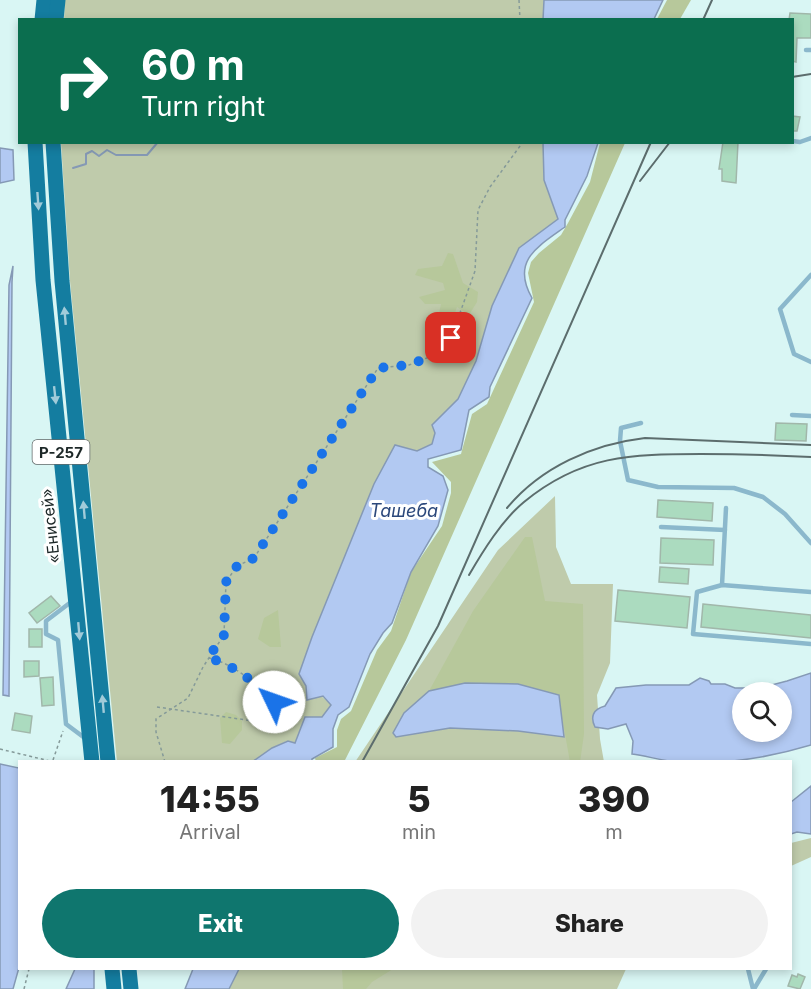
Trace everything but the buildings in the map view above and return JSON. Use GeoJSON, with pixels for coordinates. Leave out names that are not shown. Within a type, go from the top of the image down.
{"type":"FeatureCollection","features":[{"type":"Feature","properties":{"kind":"highway"},"geometry":{"type":"LineString","coordinates":[[42,18],[44,0]]}},
{"type":"Feature","properties":{"kind":"highway"},"geometry":{"type":"LineString","coordinates":[[56,18],[58,0]]}},
{"type":"Feature","properties":{"kind":"highway","name":"«Енисей»"},"geometry":{"type":"LineString","coordinates":[[35,144],[43,280],[92,760]]}},
{"type":"Feature","properties":{"kind":"highway","name":"Р-257"},"geometry":{"type":"LineString","coordinates":[[53,144],[62,281],[108,760]]}},
{"type":"Feature","properties":{"kind":"highway"},"geometry":{"type":"LineString","coordinates":[[112,970],[114,989]]}},
{"type":"Feature","properties":{"kind":"highway"},"geometry":{"type":"LineString","coordinates":[[129,970],[131,989]]}},
{"type":"Feature","properties":{"kind":"lane"},"geometry":{"type":"LineString","coordinates":[[794,141],[800,142],[811,138]]}},
{"type":"Feature","properties":{"kind":"lane"},"geometry":{"type":"LineString","coordinates":[[811,275],[780,309],[794,354],[811,362]]}},
{"type":"Feature","properties":{"kind":"lane"},"geometry":{"type":"LineString","coordinates":[[792,415],[811,416]]}},
{"type":"Feature","properties":{"kind":"lane"},"geometry":{"type":"LineString","coordinates":[[640,423],[621,428],[620,441],[628,480],[658,487],[734,488],[763,496],[785,514],[811,543]]}},
{"type":"Feature","properties":{"kind":"lane"},"geometry":{"type":"LineString","coordinates":[[723,585],[726,508]]}},
{"type":"Feature","properties":{"kind":"lane"},"geometry":{"type":"LineString","coordinates":[[661,527],[725,530]]}},
{"type":"Feature","properties":{"kind":"lane"},"geometry":{"type":"LineString","coordinates":[[811,592],[723,585],[698,592],[693,634],[811,644]]}},
{"type":"Feature","properties":{"kind":"lane"},"geometry":{"type":"LineString","coordinates":[[76,598],[46,621],[46,634],[58,640],[66,724],[90,741]]}},
{"type":"Feature","properties":{"kind":"lane"},"geometry":{"type":"LineString","coordinates":[[748,970],[754,989]]}},
{"type":"Feature","properties":{"kind":"lane"},"geometry":{"type":"LineString","coordinates":[[754,989],[765,970]]}},
{"type":"Feature","properties":{"kind":"path"},"geometry":{"type":"LineString","coordinates":[[519,0],[520,18]]}},
{"type":"Feature","properties":{"kind":"path"},"geometry":{"type":"LineString","coordinates":[[164,760],[156,732],[156,719],[188,698],[208,658],[224,635],[226,582],[237,566],[254,558],[378,368],[409,365],[437,354],[451,338],[475,271],[478,210],[490,187],[523,144]]}},
{"type":"Feature","properties":{"kind":"path"},"geometry":{"type":"LineString","coordinates":[[157,707],[260,722],[275,713],[274,702],[263,690],[223,662],[208,658]]}},
{"type":"Feature","properties":{"kind":"path"},"geometry":{"type":"LineString","coordinates":[[53,760],[66,724]]}},
{"type":"Feature","properties":{"kind":"path"},"geometry":{"type":"LineString","coordinates":[[0,749],[49,760]]}},
{"type":"Feature","properties":{"kind":"path"},"geometry":{"type":"LineString","coordinates":[[24,989],[29,970]]}},
{"type":"Feature","properties":{"kind":"green space"},"geometry":{"type":"Polygon","coordinates":[[[65,0],[544,0],[543,18],[64,18],[65,0]]]}},
{"type":"Feature","properties":{"kind":"green space"},"geometry":{"type":"Polygon","coordinates":[[[667,0],[691,0],[681,18],[658,18],[667,0]]]}},
{"type":"Feature","properties":{"kind":"green space"},"geometry":{"type":"Polygon","coordinates":[[[61,144],[543,144],[544,180],[558,219],[519,248],[492,306],[476,361],[458,399],[432,425],[435,433],[432,444],[417,451],[396,445],[299,674],[331,705],[322,718],[305,717],[295,744],[287,741],[255,760],[117,760],[70,281],[61,144]]]}},
{"type":"Feature","properties":{"kind":"green space"},"geometry":{"type":"Polygon","coordinates":[[[600,144],[625,144],[406,640],[345,760],[316,760],[315,758],[337,747],[337,730],[341,719],[351,711],[377,650],[391,631],[411,572],[442,526],[451,493],[451,482],[432,462],[461,454],[472,414],[487,404],[534,302],[528,273],[531,262],[561,235],[590,182],[600,144]]]}},
{"type":"Feature","properties":{"kind":"green space"},"geometry":{"type":"Polygon","coordinates":[[[448,253],[453,254],[463,283],[478,292],[477,302],[469,315],[457,307],[447,336],[439,338],[435,331],[441,304],[425,304],[419,297],[445,290],[443,283],[415,275],[418,269],[442,266],[448,253]]]}},
{"type":"Feature","properties":{"kind":"green space"},"geometry":{"type":"Polygon","coordinates":[[[555,496],[556,547],[571,584],[613,584],[610,663],[597,695],[604,760],[356,760],[498,550],[555,496]]]}},
{"type":"Feature","properties":{"kind":"green space"},"geometry":{"type":"Polygon","coordinates":[[[525,537],[532,537],[545,601],[583,604],[584,734],[580,760],[570,760],[558,695],[518,684],[465,683],[429,691],[473,611],[525,537]]]}},
{"type":"Feature","properties":{"kind":"green space"},"geometry":{"type":"Polygon","coordinates":[[[278,610],[281,647],[270,647],[258,639],[264,618],[278,610]]]}},
{"type":"Feature","properties":{"kind":"green space"},"geometry":{"type":"Polygon","coordinates":[[[226,712],[236,715],[242,721],[242,730],[230,744],[222,743],[220,718],[226,712]]]}},
{"type":"Feature","properties":{"kind":"green space"},"geometry":{"type":"Polygon","coordinates":[[[811,838],[811,857],[792,866],[792,843],[811,838]]]}},
{"type":"Feature","properties":{"kind":"green space"},"geometry":{"type":"Polygon","coordinates":[[[228,970],[626,970],[617,989],[218,989],[228,970]]]}},
{"type":"Feature","properties":{"kind":"green space"},"geometry":{"type":"Polygon","coordinates":[[[342,970],[391,970],[372,982],[366,989],[343,989],[342,970]]]}},
{"type":"Feature","properties":{"kind":"water"},"geometry":{"type":"Polygon","coordinates":[[[544,0],[663,0],[654,18],[543,18],[544,0]]]}},
{"type":"Feature","properties":{"kind":"water","name":"Ташеба"},"geometry":{"type":"Polygon","coordinates":[[[543,144],[598,144],[587,176],[565,220],[565,227],[545,241],[530,256],[524,274],[532,298],[490,387],[489,397],[469,410],[461,450],[428,459],[428,467],[443,476],[448,490],[438,526],[411,572],[392,623],[370,654],[349,707],[338,715],[333,729],[333,747],[312,760],[255,760],[272,748],[288,741],[295,743],[305,717],[322,717],[331,705],[323,696],[307,700],[306,686],[299,674],[374,484],[395,445],[417,451],[432,444],[435,433],[432,425],[458,399],[476,361],[492,306],[519,248],[558,219],[544,180],[543,144]]]}},
{"type":"Feature","properties":{"kind":"water"},"geometry":{"type":"Polygon","coordinates":[[[0,148],[13,150],[14,180],[0,183],[0,148]]]}},
{"type":"Feature","properties":{"kind":"water"},"geometry":{"type":"Polygon","coordinates":[[[13,266],[9,696],[3,695],[9,285],[13,266]]]}},
{"type":"Feature","properties":{"kind":"water"},"geometry":{"type":"Polygon","coordinates":[[[811,673],[811,745],[778,754],[737,760],[666,760],[632,754],[633,741],[626,724],[608,729],[595,727],[593,720],[595,711],[605,706],[616,688],[689,685],[700,678],[711,684],[725,684],[732,687],[732,742],[792,742],[792,682],[783,682],[811,673]]]}},
{"type":"Feature","properties":{"kind":"water"},"geometry":{"type":"Polygon","coordinates":[[[465,683],[518,684],[559,695],[564,737],[518,731],[450,728],[396,737],[393,733],[404,713],[429,691],[465,683]]]}},
{"type":"Feature","properties":{"kind":"water"},"geometry":{"type":"Polygon","coordinates":[[[0,764],[18,768],[18,970],[13,989],[0,989],[0,764]]]}},
{"type":"Feature","properties":{"kind":"water"},"geometry":{"type":"Polygon","coordinates":[[[811,786],[811,834],[792,834],[792,801],[811,786]]]}},
{"type":"Feature","properties":{"kind":"water"},"geometry":{"type":"Polygon","coordinates":[[[75,970],[94,970],[94,989],[66,989],[75,970]]]}},
{"type":"Feature","properties":{"kind":"water"},"geometry":{"type":"Polygon","coordinates":[[[193,970],[238,970],[229,989],[185,989],[193,970]]]}},
{"type":"Feature","properties":{"kind":"waterway"},"geometry":{"type":"LineString","coordinates":[[73,168],[86,164],[86,154],[92,151],[99,156],[107,150],[116,155],[147,155],[156,144]]}},
{"type":"Feature","properties":{"kind":"railway"},"geometry":{"type":"LineString","coordinates":[[704,18],[712,0]]}},
{"type":"Feature","properties":{"kind":"railway"},"geometry":{"type":"LineString","coordinates":[[794,77],[811,74]]}},
{"type":"Feature","properties":{"kind":"railway"},"geometry":{"type":"LineString","coordinates":[[363,760],[438,626],[650,144]]}},
{"type":"Feature","properties":{"kind":"railway"},"geometry":{"type":"LineString","coordinates":[[640,181],[668,144]]}},
{"type":"Feature","properties":{"kind":"railway"},"geometry":{"type":"LineString","coordinates":[[507,508],[521,493],[552,469],[587,452],[626,441],[645,438],[811,445]]}},
{"type":"Feature","properties":{"kind":"railway"},"geometry":{"type":"LineString","coordinates":[[469,575],[494,536],[516,509],[545,486],[587,466],[629,457],[676,454],[811,457]]}},
{"type":"Feature","properties":{"kind":"route"},"geometry":{"type":"LineString","coordinates":[[274,702],[263,690],[223,662],[208,658],[224,635],[226,582],[237,566],[254,558],[378,368],[409,365],[437,354],[451,338]]}}]}
